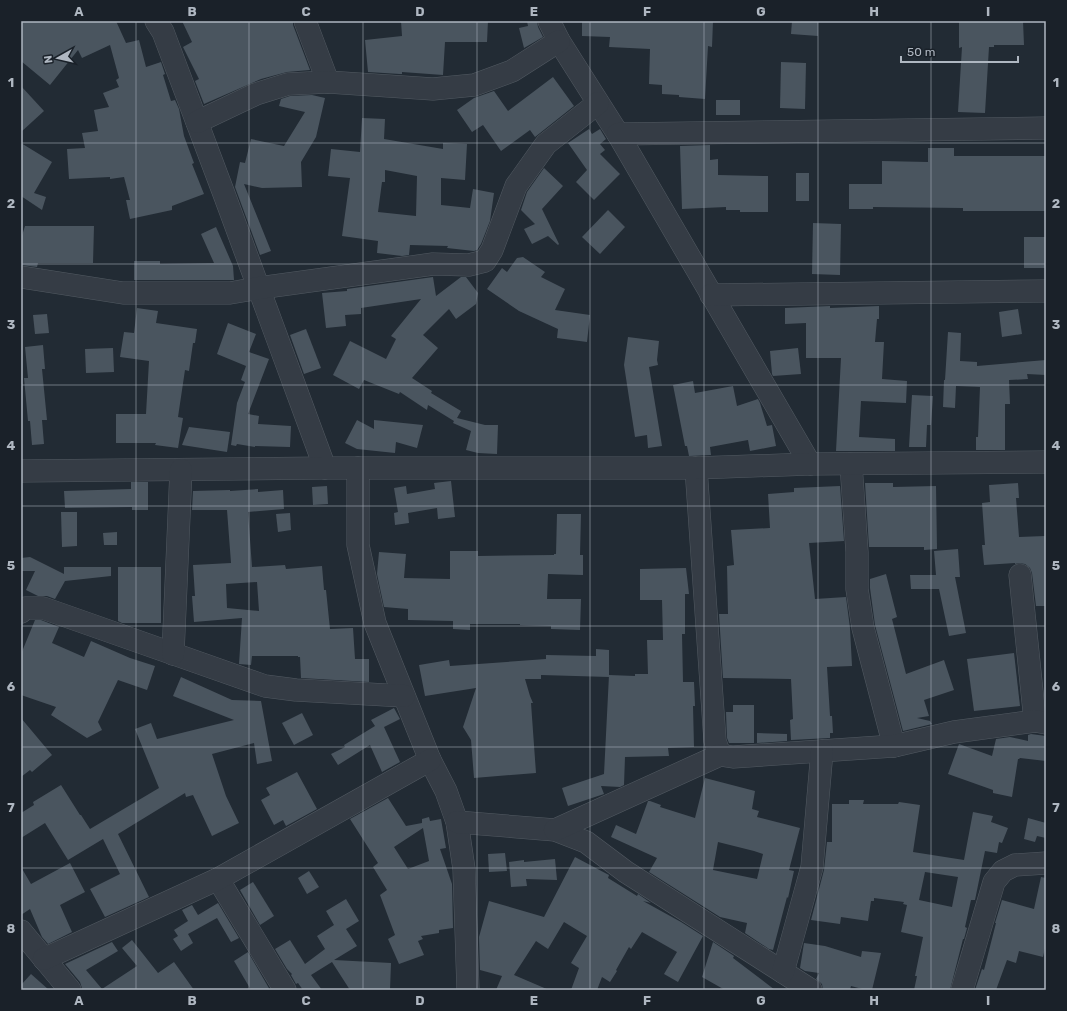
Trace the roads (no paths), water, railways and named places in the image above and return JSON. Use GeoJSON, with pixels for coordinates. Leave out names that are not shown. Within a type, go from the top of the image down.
{"type":"FeatureCollection","features":[{"type":"Feature","properties":{"kind":"street"},"geometry":{"type":"LineString","coordinates":[[156,21],[163,32],[325,468]]}},
{"type":"Feature","properties":{"kind":"street"},"geometry":{"type":"LineString","coordinates":[[304,21],[328,82]]}},
{"type":"Feature","properties":{"kind":"street"},"geometry":{"type":"LineString","coordinates":[[549,21],[618,134],[810,464]]}},
{"type":"Feature","properties":{"kind":"street"},"geometry":{"type":"LineString","coordinates":[[197,122],[256,94],[288,84],[328,82],[433,89],[474,85],[512,71],[560,41]]}},
{"type":"Feature","properties":{"kind":"street"},"geometry":{"type":"LineString","coordinates":[[21,277],[123,293],[230,293],[433,264],[469,265],[485,261],[492,250],[516,186],[546,144],[598,103]]}},
{"type":"Feature","properties":{"kind":"street"},"geometry":{"type":"LineString","coordinates":[[618,134],[1046,128]]}},
{"type":"Feature","properties":{"kind":"street"},"geometry":{"type":"LineString","coordinates":[[711,295],[1046,292]]}},
{"type":"Feature","properties":{"kind":"street"},"geometry":{"type":"LineString","coordinates":[[21,472],[325,468],[696,468],[810,464],[1046,462]]}},
{"type":"Feature","properties":{"kind":"street"},"geometry":{"type":"LineString","coordinates":[[851,464],[857,552],[857,589],[863,628],[894,746]]}},
{"type":"Feature","properties":{"kind":"street"},"geometry":{"type":"LineString","coordinates":[[358,468],[358,545],[375,623],[430,760],[446,791],[457,822],[464,869],[468,990]]}},
{"type":"Feature","properties":{"kind":"street"},"geometry":{"type":"LineString","coordinates":[[696,468],[715,741],[720,755]]}},
{"type":"Feature","properties":{"kind":"street"},"geometry":{"type":"LineString","coordinates":[[173,654],[181,470]]}},
{"type":"Feature","properties":{"kind":"street"},"geometry":{"type":"LineString","coordinates":[[555,830],[720,755],[733,757],[894,746],[954,732],[1040,722],[1020,575]]}},
{"type":"Feature","properties":{"kind":"street"},"geometry":{"type":"LineString","coordinates":[[21,612],[25,608],[43,608],[265,686],[296,690],[404,696]]}},
{"type":"Feature","properties":{"kind":"street"},"geometry":{"type":"LineString","coordinates":[[783,972],[812,867],[822,751]]}},
{"type":"Feature","properties":{"kind":"street"},"geometry":{"type":"LineString","coordinates":[[44,959],[218,879],[430,760]]}},
{"type":"Feature","properties":{"kind":"street"},"geometry":{"type":"LineString","coordinates":[[457,822],[555,830],[586,842],[626,872],[810,990]]}},
{"type":"Feature","properties":{"kind":"street"},"geometry":{"type":"LineString","coordinates":[[962,990],[994,882],[1003,871],[1015,865],[1046,863]]}},
{"type":"Feature","properties":{"kind":"street"},"geometry":{"type":"LineString","coordinates":[[218,879],[285,990]]}},
{"type":"Feature","properties":{"kind":"street"},"geometry":{"type":"LineString","coordinates":[[21,931],[70,990]]}}]}
